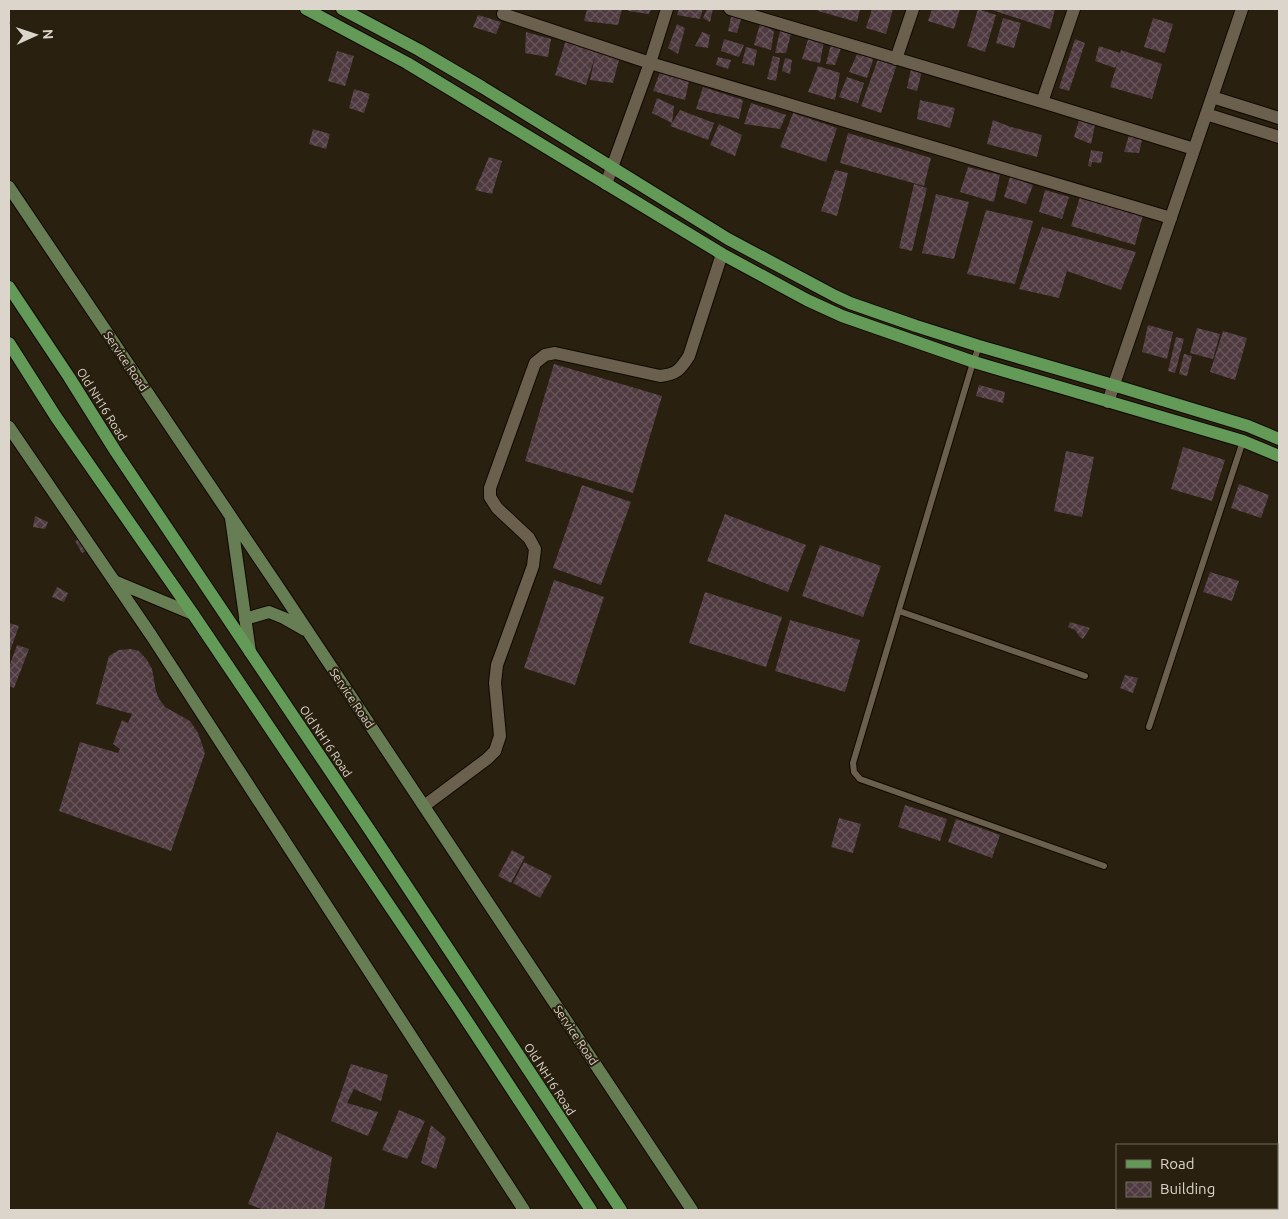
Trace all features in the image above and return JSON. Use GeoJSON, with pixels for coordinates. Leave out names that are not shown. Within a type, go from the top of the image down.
{"type":"FeatureCollection","features":[{"type":"Feature","properties":{"kind":"main road"},"geometry":{"type":"LineString","coordinates":[[306,9],[407,63],[722,254],[789,291],[842,316],[974,362],[1243,441],[1279,456]]}},
{"type":"Feature","properties":{"kind":"main road"},"geometry":{"type":"LineString","coordinates":[[342,9],[419,50],[482,87],[728,239],[850,303],[979,346],[1248,426],[1279,439]]}},
{"type":"Feature","properties":{"kind":"main road","name":"Old NH16 Road"},"geometry":{"type":"LineString","coordinates":[[9,287],[70,377],[116,452],[621,1210]]}},
{"type":"Feature","properties":{"kind":"main road"},"geometry":{"type":"LineString","coordinates":[[9,343],[56,417],[194,614],[459,1009],[591,1210]]}},
{"type":"Feature","properties":{"kind":"street"},"geometry":{"type":"LineString","coordinates":[[606,184],[650,63],[667,9]]}},
{"type":"Feature","properties":{"kind":"street"},"geometry":{"type":"LineString","coordinates":[[730,9],[1194,149]]}},
{"type":"Feature","properties":{"kind":"street"},"geometry":{"type":"LineString","coordinates":[[896,59],[912,9]]}},
{"type":"Feature","properties":{"kind":"street"},"geometry":{"type":"LineString","coordinates":[[1042,102],[1074,9]]}},
{"type":"Feature","properties":{"kind":"street"},"geometry":{"type":"LineString","coordinates":[[1108,402],[1242,9]]}},
{"type":"Feature","properties":{"kind":"street"},"geometry":{"type":"LineString","coordinates":[[503,14],[650,63],[1170,218]]}},
{"type":"Feature","properties":{"kind":"street"},"geometry":{"type":"LineString","coordinates":[[1212,97],[1279,118]]}},
{"type":"Feature","properties":{"kind":"street"},"geometry":{"type":"LineString","coordinates":[[1206,114],[1279,137]]}},
{"type":"Feature","properties":{"kind":"street","name":"Service Road"},"geometry":{"type":"LineString","coordinates":[[9,187],[308,631],[692,1210]]}},
{"type":"Feature","properties":{"kind":"street"},"geometry":{"type":"LineString","coordinates":[[424,806],[487,759],[495,751],[500,736],[495,683],[496,665],[532,566],[535,549],[529,538],[497,508],[490,497],[490,488],[534,363],[545,355],[555,353],[660,376],[672,374],[681,369],[689,356],[722,254]]}},
{"type":"Feature","properties":{"kind":"street"},"geometry":{"type":"LineString","coordinates":[[9,427],[151,635],[524,1210]]}},
{"type":"Feature","properties":{"kind":"street"},"geometry":{"type":"LineString","coordinates":[[230,516],[250,652]]}},
{"type":"Feature","properties":{"kind":"street"},"geometry":{"type":"LineString","coordinates":[[114,581],[194,614]]}},
{"type":"Feature","properties":{"kind":"street"},"geometry":{"type":"LineString","coordinates":[[245,619],[269,612],[308,631]]}},
{"type":"Feature","properties":{"kind":"lane"},"geometry":{"type":"LineString","coordinates":[[979,346],[853,763],[854,772],[860,778],[1104,866]]}},
{"type":"Feature","properties":{"kind":"lane"},"geometry":{"type":"LineString","coordinates":[[1149,727],[1243,441]]}},
{"type":"Feature","properties":{"kind":"lane"},"geometry":{"type":"LineString","coordinates":[[898,610],[1085,676]]}},
{"type":"Feature","properties":{"kind":"building"},"geometry":{"type":"Polygon","coordinates":[[[587,9],[622,9],[618,25],[584,21],[587,9]]]}},
{"type":"Feature","properties":{"kind":"building"},"geometry":{"type":"Polygon","coordinates":[[[628,9],[651,9],[649,14],[628,11],[628,9]]]}},
{"type":"Feature","properties":{"kind":"building"},"geometry":{"type":"Polygon","coordinates":[[[679,9],[703,9],[700,19],[677,15],[679,9]]]}},
{"type":"Feature","properties":{"kind":"building"},"geometry":{"type":"Polygon","coordinates":[[[707,9],[713,9],[710,22],[703,18],[707,9]]]}},
{"type":"Feature","properties":{"kind":"building"},"geometry":{"type":"Polygon","coordinates":[[[819,9],[860,9],[857,22],[818,11],[819,9]]]}},
{"type":"Feature","properties":{"kind":"building"},"geometry":{"type":"Polygon","coordinates":[[[872,9],[893,9],[886,34],[866,28],[872,9]]]}},
{"type":"Feature","properties":{"kind":"building"},"geometry":{"type":"Polygon","coordinates":[[[932,9],[960,9],[954,29],[928,21],[932,9]]]}},
{"type":"Feature","properties":{"kind":"building"},"geometry":{"type":"Polygon","coordinates":[[[978,9],[996,15],[985,52],[967,46],[978,9]]]}},
{"type":"Feature","properties":{"kind":"building"},"geometry":{"type":"Polygon","coordinates":[[[989,9],[1055,9],[1050,29],[989,9]]]}},
{"type":"Feature","properties":{"kind":"building"},"geometry":{"type":"Polygon","coordinates":[[[732,13],[742,16],[737,33],[728,31],[732,13]]]}},
{"type":"Feature","properties":{"kind":"building"},"geometry":{"type":"Polygon","coordinates":[[[478,15],[501,22],[496,34],[473,27],[478,15]]]}},
{"type":"Feature","properties":{"kind":"building"},"geometry":{"type":"Polygon","coordinates":[[[1003,18],[1021,23],[1014,48],[996,43],[1003,18]]]}},
{"type":"Feature","properties":{"kind":"building"},"geometry":{"type":"Polygon","coordinates":[[[1153,18],[1173,24],[1165,53],[1144,47],[1153,18]]]}},
{"type":"Feature","properties":{"kind":"building"},"geometry":{"type":"Polygon","coordinates":[[[677,24],[685,28],[678,54],[668,48],[677,24]]]}},
{"type":"Feature","properties":{"kind":"building"},"geometry":{"type":"Polygon","coordinates":[[[760,24],[774,31],[771,50],[754,45],[760,24]]]}},
{"type":"Feature","properties":{"kind":"building"},"geometry":{"type":"Polygon","coordinates":[[[780,31],[791,34],[786,53],[775,53],[780,31]]]}},
{"type":"Feature","properties":{"kind":"building"},"geometry":{"type":"Polygon","coordinates":[[[526,32],[551,39],[548,57],[525,53],[526,32]]]}},
{"type":"Feature","properties":{"kind":"building"},"geometry":{"type":"Polygon","coordinates":[[[702,32],[710,35],[708,48],[695,46],[702,32]]]}},
{"type":"Feature","properties":{"kind":"building"},"geometry":{"type":"Polygon","coordinates":[[[809,36],[824,41],[820,63],[802,59],[809,36]]]}},
{"type":"Feature","properties":{"kind":"building"},"geometry":{"type":"Polygon","coordinates":[[[724,39],[744,45],[739,57],[721,51],[724,39]]]}},
{"type":"Feature","properties":{"kind":"building"},"geometry":{"type":"Polygon","coordinates":[[[1075,39],[1085,43],[1069,91],[1059,88],[1075,39]]]}},
{"type":"Feature","properties":{"kind":"building"},"geometry":{"type":"Polygon","coordinates":[[[566,40],[597,50],[619,60],[613,83],[590,80],[595,57],[586,85],[555,75],[566,40]]]}},
{"type":"Feature","properties":{"kind":"building"},"geometry":{"type":"Polygon","coordinates":[[[831,44],[841,48],[835,65],[826,64],[831,44]]]}},
{"type":"Feature","properties":{"kind":"building"},"geometry":{"type":"Polygon","coordinates":[[[1099,46],[1120,53],[1121,50],[1162,64],[1152,99],[1110,87],[1118,61],[1115,68],[1095,61],[1099,46]]]}},
{"type":"Feature","properties":{"kind":"building"},"geometry":{"type":"Polygon","coordinates":[[[746,47],[757,50],[754,66],[742,63],[746,47]]]}},
{"type":"Feature","properties":{"kind":"building"},"geometry":{"type":"Polygon","coordinates":[[[337,51],[354,56],[345,86],[328,81],[337,51]]]}},
{"type":"Feature","properties":{"kind":"building"},"geometry":{"type":"Polygon","coordinates":[[[858,52],[874,57],[867,78],[849,72],[858,52]]]}},
{"type":"Feature","properties":{"kind":"building"},"geometry":{"type":"Polygon","coordinates":[[[773,56],[780,58],[776,81],[767,79],[773,56]]]}},
{"type":"Feature","properties":{"kind":"building"},"geometry":{"type":"Polygon","coordinates":[[[718,57],[731,60],[728,69],[716,65],[718,57]]]}},
{"type":"Feature","properties":{"kind":"building"},"geometry":{"type":"Polygon","coordinates":[[[785,58],[792,60],[790,74],[782,71],[785,58]]]}},
{"type":"Feature","properties":{"kind":"building"},"geometry":{"type":"Polygon","coordinates":[[[878,59],[897,64],[881,113],[861,106],[878,59]]]}},
{"type":"Feature","properties":{"kind":"building"},"geometry":{"type":"Polygon","coordinates":[[[818,66],[840,73],[835,100],[808,92],[818,66]]]}},
{"type":"Feature","properties":{"kind":"building"},"geometry":{"type":"Polygon","coordinates":[[[911,69],[922,71],[917,91],[907,88],[911,69]]]}},
{"type":"Feature","properties":{"kind":"building"},"geometry":{"type":"Polygon","coordinates":[[[660,72],[689,81],[685,100],[653,91],[660,72]]]}},
{"type":"Feature","properties":{"kind":"building"},"geometry":{"type":"Polygon","coordinates":[[[847,77],[864,83],[858,103],[839,97],[847,77]]]}},
{"type":"Feature","properties":{"kind":"building"},"geometry":{"type":"Polygon","coordinates":[[[703,87],[743,100],[739,119],[696,109],[703,87]]]}},
{"type":"Feature","properties":{"kind":"building"},"geometry":{"type":"Polygon","coordinates":[[[354,89],[370,94],[364,113],[349,108],[354,89]]]}},
{"type":"Feature","properties":{"kind":"building"},"geometry":{"type":"Polygon","coordinates":[[[657,98],[674,106],[672,123],[652,113],[657,98]]]}},
{"type":"Feature","properties":{"kind":"building"},"geometry":{"type":"Polygon","coordinates":[[[920,100],[955,108],[950,128],[917,119],[920,100]]]}},
{"type":"Feature","properties":{"kind":"building"},"geometry":{"type":"Polygon","coordinates":[[[751,103],[786,115],[780,129],[744,124],[751,103]]]}},
{"type":"Feature","properties":{"kind":"building"},"geometry":{"type":"Polygon","coordinates":[[[680,110],[714,123],[708,140],[670,126],[680,110]]]}},
{"type":"Feature","properties":{"kind":"building"},"geometry":{"type":"Polygon","coordinates":[[[793,113],[837,128],[826,162],[780,147],[793,113]]]}},
{"type":"Feature","properties":{"kind":"building"},"geometry":{"type":"Polygon","coordinates":[[[993,120],[1042,135],[1037,157],[987,144],[993,120]]]}},
{"type":"Feature","properties":{"kind":"building"},"geometry":{"type":"Polygon","coordinates":[[[1079,120],[1095,125],[1091,144],[1074,137],[1079,120]]]}},
{"type":"Feature","properties":{"kind":"building"},"geometry":{"type":"Polygon","coordinates":[[[719,124],[742,135],[735,156],[710,145],[719,124]]]}},
{"type":"Feature","properties":{"kind":"building"},"geometry":{"type":"Polygon","coordinates":[[[313,129],[330,134],[326,149],[309,144],[313,129]]]}},
{"type":"Feature","properties":{"kind":"building"},"geometry":{"type":"Polygon","coordinates":[[[848,133],[931,158],[924,186],[840,163],[848,133]]]}},
{"type":"Feature","properties":{"kind":"building"},"geometry":{"type":"Polygon","coordinates":[[[1129,135],[1142,140],[1139,153],[1124,152],[1129,135]]]}},
{"type":"Feature","properties":{"kind":"building"},"geometry":{"type":"Polygon","coordinates":[[[1091,150],[1103,152],[1101,163],[1092,162],[1091,167],[1088,166],[1091,150]]]}},
{"type":"Feature","properties":{"kind":"building"},"geometry":{"type":"Polygon","coordinates":[[[489,157],[502,161],[492,194],[475,190],[489,157]]]}},
{"type":"Feature","properties":{"kind":"building"},"geometry":{"type":"Polygon","coordinates":[[[968,167],[1000,175],[994,202],[960,192],[968,167]]]}},
{"type":"Feature","properties":{"kind":"building"},"geometry":{"type":"Polygon","coordinates":[[[835,170],[848,173],[837,216],[821,211],[835,170]]]}},
{"type":"Feature","properties":{"kind":"building"},"geometry":{"type":"Polygon","coordinates":[[[1010,177],[1033,185],[1026,204],[1004,197],[1010,177]]]}},
{"type":"Feature","properties":{"kind":"building"},"geometry":{"type":"Polygon","coordinates":[[[914,184],[927,188],[912,251],[899,248],[914,184]]]}},
{"type":"Feature","properties":{"kind":"building"},"geometry":{"type":"Polygon","coordinates":[[[1045,190],[1069,197],[1062,219],[1039,212],[1045,190]]]}},
{"type":"Feature","properties":{"kind":"building"},"geometry":{"type":"Polygon","coordinates":[[[936,194],[969,202],[954,259],[922,253],[936,194]]]}},
{"type":"Feature","properties":{"kind":"building"},"geometry":{"type":"Polygon","coordinates":[[[1080,197],[1143,215],[1135,245],[1071,226],[1080,197]]]}},
{"type":"Feature","properties":{"kind":"building"},"geometry":{"type":"Polygon","coordinates":[[[986,210],[1033,221],[1015,284],[967,274],[986,210]]]}},
{"type":"Feature","properties":{"kind":"building"},"geometry":{"type":"Polygon","coordinates":[[[1042,227],[1136,252],[1121,290],[1067,271],[1059,298],[1019,289],[1042,227]]]}},
{"type":"Feature","properties":{"kind":"building"},"geometry":{"type":"Polygon","coordinates":[[[1148,325],[1173,332],[1167,359],[1142,352],[1148,325]]]}},
{"type":"Feature","properties":{"kind":"building"},"geometry":{"type":"Polygon","coordinates":[[[1197,328],[1220,334],[1213,359],[1190,353],[1197,328]]]}},
{"type":"Feature","properties":{"kind":"building"},"geometry":{"type":"Polygon","coordinates":[[[1223,331],[1247,338],[1235,380],[1210,372],[1223,331]]]}},
{"type":"Feature","properties":{"kind":"building"},"geometry":{"type":"Polygon","coordinates":[[[1176,337],[1184,339],[1175,373],[1168,371],[1176,337]]]}},
{"type":"Feature","properties":{"kind":"building"},"geometry":{"type":"Polygon","coordinates":[[[1184,354],[1192,356],[1187,376],[1179,374],[1184,354]]]}},
{"type":"Feature","properties":{"kind":"building"},"geometry":{"type":"Polygon","coordinates":[[[554,364],[662,396],[633,493],[525,461],[554,364]]]}},
{"type":"Feature","properties":{"kind":"building"},"geometry":{"type":"Polygon","coordinates":[[[979,385],[1005,392],[1003,403],[976,396],[979,385]]]}},
{"type":"Feature","properties":{"kind":"building"},"geometry":{"type":"Polygon","coordinates":[[[1183,447],[1225,460],[1212,501],[1171,489],[1183,447]]]}},
{"type":"Feature","properties":{"kind":"building"},"geometry":{"type":"Polygon","coordinates":[[[1066,451],[1094,457],[1082,517],[1054,511],[1066,451]]]}},
{"type":"Feature","properties":{"kind":"building"},"geometry":{"type":"Polygon","coordinates":[[[1239,484],[1269,495],[1261,518],[1231,508],[1239,484]]]}},
{"type":"Feature","properties":{"kind":"building"},"geometry":{"type":"Polygon","coordinates":[[[582,485],[631,502],[601,585],[553,568],[582,485]]]}},
{"type":"Feature","properties":{"kind":"building"},"geometry":{"type":"Polygon","coordinates":[[[725,514],[806,545],[788,592],[707,561],[725,514]]]}},
{"type":"Feature","properties":{"kind":"building"},"geometry":{"type":"Polygon","coordinates":[[[35,516],[48,522],[45,529],[33,527],[35,516]]]}},
{"type":"Feature","properties":{"kind":"building"},"geometry":{"type":"Polygon","coordinates":[[[80,538],[88,550],[82,553],[75,541],[80,538]]]}},
{"type":"Feature","properties":{"kind":"building"},"geometry":{"type":"Polygon","coordinates":[[[820,545],[881,566],[863,617],[802,596],[820,545]]]}},
{"type":"Feature","properties":{"kind":"building"},"geometry":{"type":"Polygon","coordinates":[[[1210,572],[1239,581],[1232,601],[1203,592],[1210,572]]]}},
{"type":"Feature","properties":{"kind":"building"},"geometry":{"type":"Polygon","coordinates":[[[554,580],[604,597],[575,685],[524,668],[554,580]]]}},
{"type":"Feature","properties":{"kind":"building"},"geometry":{"type":"Polygon","coordinates":[[[57,587],[68,593],[64,602],[52,597],[57,587]]]}},
{"type":"Feature","properties":{"kind":"building"},"geometry":{"type":"Polygon","coordinates":[[[705,592],[782,617],[766,667],[689,643],[705,592]]]}},
{"type":"Feature","properties":{"kind":"building"},"geometry":{"type":"Polygon","coordinates":[[[790,620],[860,640],[845,692],[775,671],[790,620]]]}},
{"type":"Feature","properties":{"kind":"building"},"geometry":{"type":"Polygon","coordinates":[[[1070,622],[1090,628],[1083,639],[1075,630],[1068,627],[1070,622]]]}},
{"type":"Feature","properties":{"kind":"building"},"geometry":{"type":"Polygon","coordinates":[[[9,623],[19,626],[9,654],[9,623]]]}},
{"type":"Feature","properties":{"kind":"building"},"geometry":{"type":"Polygon","coordinates":[[[17,645],[29,649],[14,688],[9,686],[9,667],[17,645]]]}},
{"type":"Feature","properties":{"kind":"building"},"geometry":{"type":"Polygon","coordinates":[[[131,649],[139,651],[147,660],[152,669],[159,699],[165,707],[190,721],[198,733],[205,753],[171,851],[59,811],[80,742],[118,753],[120,749],[113,744],[122,720],[128,723],[132,714],[96,704],[109,656],[119,650],[131,649]]]}},
{"type":"Feature","properties":{"kind":"building"},"geometry":{"type":"Polygon","coordinates":[[[1125,675],[1138,678],[1133,693],[1120,688],[1125,675]]]}},
{"type":"Feature","properties":{"kind":"building"},"geometry":{"type":"Polygon","coordinates":[[[905,805],[947,819],[940,841],[898,827],[905,805]]]}},
{"type":"Feature","properties":{"kind":"building"},"geometry":{"type":"Polygon","coordinates":[[[839,818],[861,824],[853,853],[831,847],[839,818]]]}},
{"type":"Feature","properties":{"kind":"building"},"geometry":{"type":"Polygon","coordinates":[[[956,819],[1000,835],[992,858],[948,842],[956,819]]]}},
{"type":"Feature","properties":{"kind":"building"},"geometry":{"type":"Polygon","coordinates":[[[512,850],[525,857],[511,883],[498,876],[512,850]]]}},
{"type":"Feature","properties":{"kind":"building"},"geometry":{"type":"Polygon","coordinates":[[[524,862],[552,876],[540,898],[513,883],[524,862]]]}},
{"type":"Feature","properties":{"kind":"building"},"geometry":{"type":"Polygon","coordinates":[[[351,1064],[388,1075],[381,1101],[354,1089],[347,1103],[378,1112],[368,1136],[331,1121],[351,1064]]]}},
{"type":"Feature","properties":{"kind":"building"},"geometry":{"type":"Polygon","coordinates":[[[399,1110],[425,1121],[407,1159],[382,1150],[399,1110]]]}},
{"type":"Feature","properties":{"kind":"building"},"geometry":{"type":"Polygon","coordinates":[[[431,1125],[446,1138],[436,1169],[421,1163],[431,1125]]]}},
{"type":"Feature","properties":{"kind":"building"},"geometry":{"type":"Polygon","coordinates":[[[277,1132],[332,1157],[324,1210],[264,1210],[248,1204],[277,1132]]]}}]}
